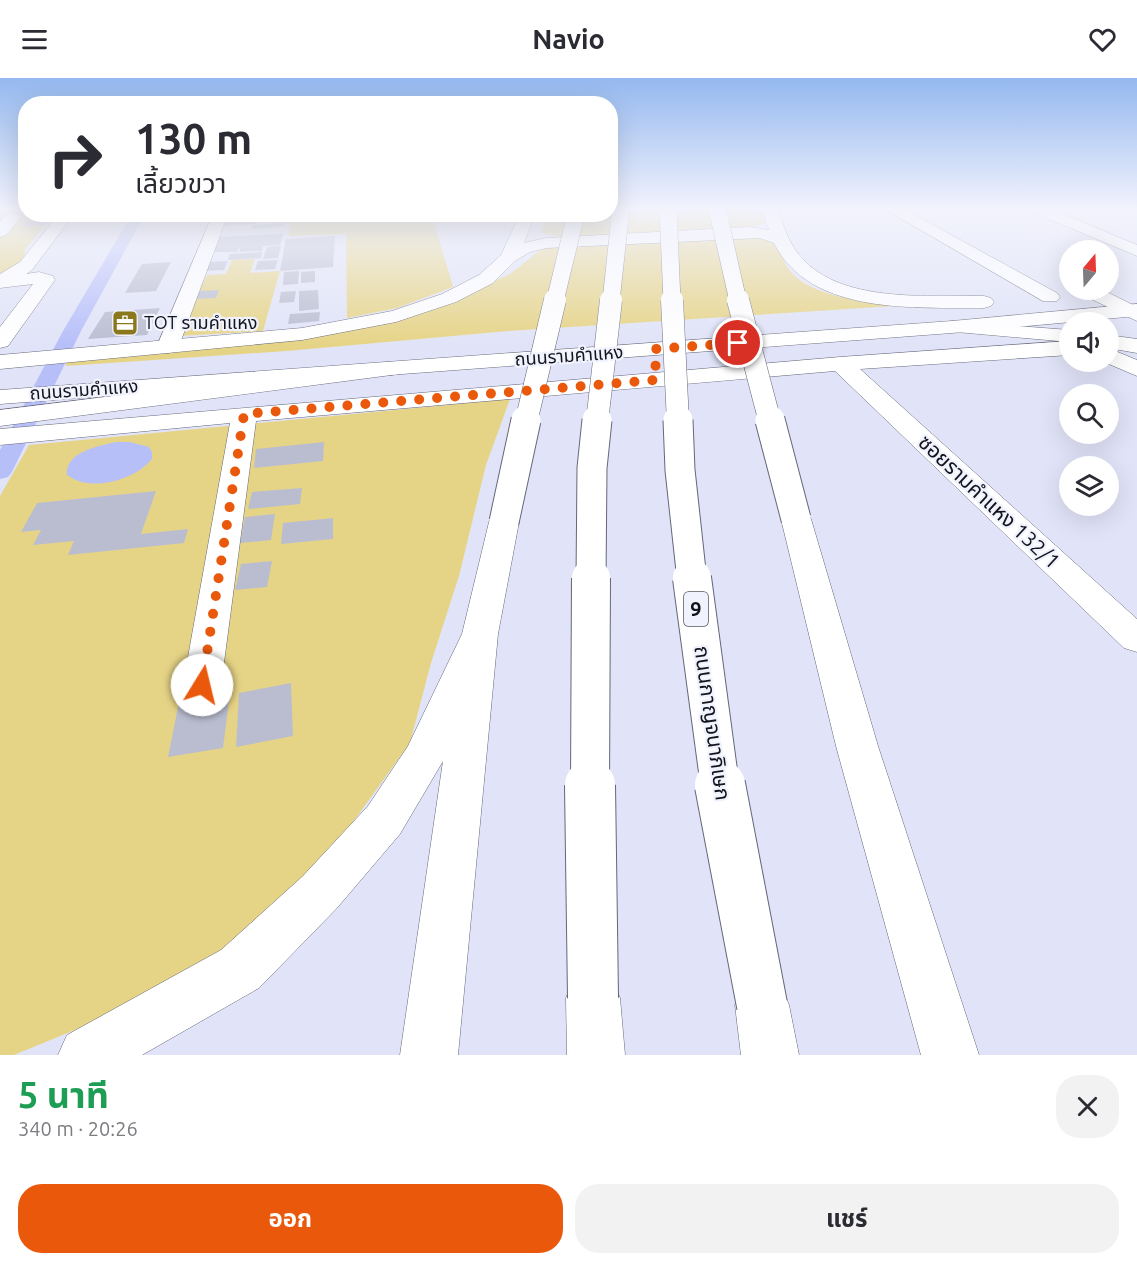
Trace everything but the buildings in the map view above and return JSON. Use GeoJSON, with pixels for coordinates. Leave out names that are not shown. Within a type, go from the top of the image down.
{"type":"FeatureCollection","features":[{"type":"Feature","properties":{"kind":"main road"},"geometry":{"type":"LineString","coordinates":[[0,282],[26,266],[36,254]]}},
{"type":"Feature","properties":{"kind":"main road"},"geometry":{"type":"LineString","coordinates":[[168,346],[205,254]]}},
{"type":"Feature","properties":{"kind":"main road"},"geometry":{"type":"LineString","coordinates":[[0,437],[78,390],[168,346],[302,334],[396,316],[449,298],[486,279],[515,254]]}},
{"type":"Feature","properties":{"kind":"main road"},"geometry":{"type":"LineString","coordinates":[[429,1055],[480,634],[521,441],[566,254]]}},
{"type":"Feature","properties":{"kind":"main road"},"geometry":{"type":"LineString","coordinates":[[596,1055],[593,998],[590,760],[592,468],[616,254]]}},
{"type":"Feature","properties":{"kind":"main road","name":"ถนนกาญจนาภิเษก"},"geometry":{"type":"LineString","coordinates":[[670,254],[680,470],[693,591],[716,763],[766,1030]]}},
{"type":"Feature","properties":{"kind":"main road"},"geometry":{"type":"LineString","coordinates":[[727,254],[857,746],[950,1055]]}},
{"type":"Feature","properties":{"kind":"main road"},"geometry":{"type":"LineString","coordinates":[[790,254],[812,276],[830,286],[862,296],[900,300],[984,302]]}},
{"type":"Feature","properties":{"kind":"main road"},"geometry":{"type":"LineString","coordinates":[[972,254],[1050,297]]}},
{"type":"Feature","properties":{"kind":"main road"},"geometry":{"type":"LineString","coordinates":[[0,282],[39,278],[46,280],[0,340]]}},
{"type":"Feature","properties":{"kind":"main road"},"geometry":{"type":"LineString","coordinates":[[1119,292],[1137,291]]}},
{"type":"Feature","properties":{"kind":"main road"},"geometry":{"type":"LineString","coordinates":[[841,313],[1059,296]]}},
{"type":"Feature","properties":{"kind":"main road"},"geometry":{"type":"LineString","coordinates":[[1119,300],[1135,309]]}},
{"type":"Feature","properties":{"kind":"main road","name":"ถนนรามคำแหง"},"geometry":{"type":"LineString","coordinates":[[0,397],[391,369],[653,338],[952,327],[1135,309]]}},
{"type":"Feature","properties":{"kind":"main road"},"geometry":{"type":"LineString","coordinates":[[722,322],[770,318]]}},
{"type":"Feature","properties":{"kind":"main road","name":"ถนนรามคำแหง"},"geometry":{"type":"LineString","coordinates":[[653,338],[698,324]]}},
{"type":"Feature","properties":{"kind":"main road"},"geometry":{"type":"LineString","coordinates":[[952,327],[1059,335]]}},
{"type":"Feature","properties":{"kind":"main road","name":"ถนนรามคำแหง"},"geometry":{"type":"LineString","coordinates":[[590,332],[626,329]]}},
{"type":"Feature","properties":{"kind":"main road","name":"ถนนรามคำแหง"},"geometry":{"type":"LineString","coordinates":[[531,336],[567,333]]}},
{"type":"Feature","properties":{"kind":"main road"},"geometry":{"type":"LineString","coordinates":[[653,338],[656,380]]}},
{"type":"Feature","properties":{"kind":"main road"},"geometry":{"type":"LineString","coordinates":[[1119,343],[1137,346]]}},
{"type":"Feature","properties":{"kind":"main road"},"geometry":{"type":"LineString","coordinates":[[0,418],[78,390],[244,414],[840,364],[1059,349]]}},
{"type":"Feature","properties":{"kind":"main road","name":"ถนนรามคำแหง"},"geometry":{"type":"LineString","coordinates":[[8,369],[78,390],[316,352]]}},
{"type":"Feature","properties":{"kind":"main road"},"geometry":{"type":"LineString","coordinates":[[1119,360],[1137,369]]}},
{"type":"Feature","properties":{"kind":"main road","name":"ซอยรามคำแหง 132/1"},"geometry":{"type":"LineString","coordinates":[[840,364],[1137,639]]}},
{"type":"Feature","properties":{"kind":"main road"},"geometry":{"type":"LineString","coordinates":[[202,685],[244,414]]}},
{"type":"Feature","properties":{"kind":"main road"},"geometry":{"type":"LineString","coordinates":[[87,1055],[240,969],[320,892],[384,820],[425,754],[480,634]]}},
{"type":"Feature","properties":{"kind":"shaded area"},"geometry":{"type":"Polygon","coordinates":[[[0,254],[25,254],[22,266],[0,282],[0,254]]]}},
{"type":"Feature","properties":{"kind":"shaded area"},"geometry":{"type":"Polygon","coordinates":[[[346,254],[443,254],[453,287],[397,308],[347,318],[346,254]]]}},
{"type":"Feature","properties":{"kind":"shaded area"},"geometry":{"type":"Polygon","coordinates":[[[536,254],[781,254],[791,272],[811,287],[839,297],[894,306],[508,331],[287,351],[66,366],[66,360],[267,343],[453,300],[510,274],[536,254]]]}},
{"type":"Feature","properties":{"kind":"shaded area"},"geometry":{"type":"Polygon","coordinates":[[[255,259],[250,273],[280,271],[263,331],[178,336],[207,275],[226,274],[232,260],[255,259]]]}},
{"type":"Feature","properties":{"kind":"shaded area"},"geometry":{"type":"Polygon","coordinates":[[[510,399],[486,465],[459,576],[431,663],[410,743],[335,847],[221,954],[92,1023],[14,1055],[0,1055],[0,496],[29,445],[510,399]]]}},
{"type":"Feature","properties":{"kind":"water"},"geometry":{"type":"Polygon","coordinates":[[[117,442],[130,442],[149,447],[152,459],[135,473],[112,482],[88,483],[67,475],[71,461],[77,455],[117,442]]]}},
{"type":"Feature","properties":{"kind":"waterway"},"geometry":{"type":"LineString","coordinates":[[0,472],[72,331],[116,254]]}},
{"type":"Feature","properties":{"kind":"place","name":"TOT รามคำแหง"},"geometry":{"type":"Point","coordinates":[125,323]}},
{"type":"Feature","properties":{"kind":"route"},"geometry":{"type":"LineString","coordinates":[[202,685],[244,414],[656,380],[655,349],[738,343]]}}]}
